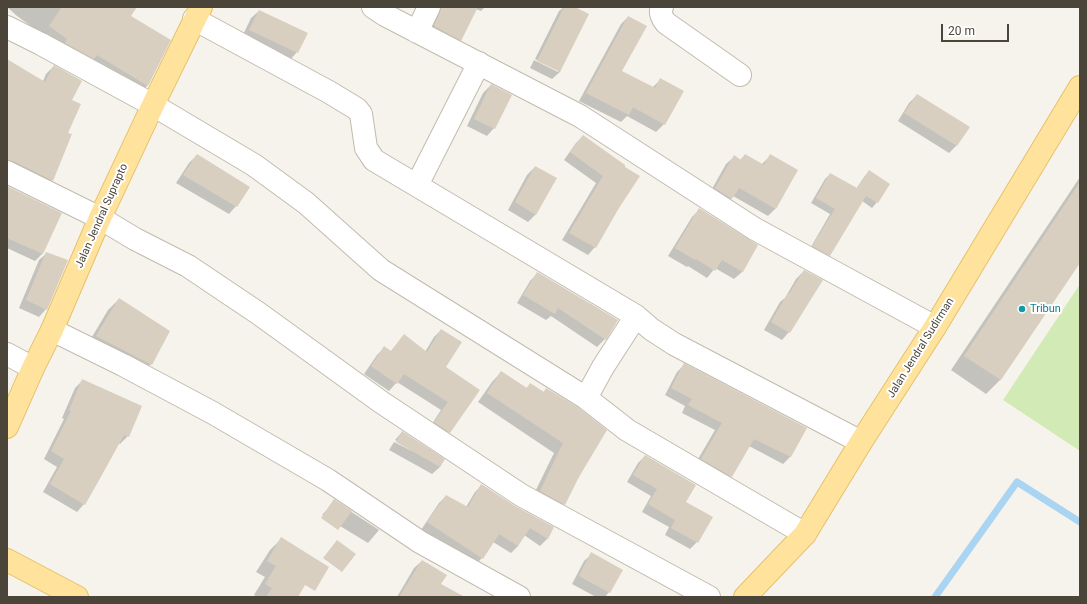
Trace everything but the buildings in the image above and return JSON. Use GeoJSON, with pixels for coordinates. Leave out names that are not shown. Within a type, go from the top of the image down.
{"type":"FeatureCollection","features":[{"type":"Feature","properties":{"kind":"main road","name":"Jalan Jendral Suprapto"},"geometry":{"type":"LineString","coordinates":[[7,427],[33,368],[52,330],[100,218],[198,13]]}},
{"type":"Feature","properties":{"kind":"main road","name":"Jalan Jendral Sudirman"},"geometry":{"type":"LineString","coordinates":[[744,597],[805,534],[861,442],[935,327],[1080,87]]}},
{"type":"Feature","properties":{"kind":"main road"},"geometry":{"type":"LineString","coordinates":[[7,560],[77,597]]}},
{"type":"Feature","properties":{"kind":"street"},"geometry":{"type":"LineString","coordinates":[[373,7],[417,32],[580,116],[755,229],[935,327]]}},
{"type":"Feature","properties":{"kind":"street"},"geometry":{"type":"LineString","coordinates":[[417,32],[429,7]]}},
{"type":"Feature","properties":{"kind":"street"},"geometry":{"type":"LineString","coordinates":[[662,7],[661,17],[666,23],[740,75]]}},
{"type":"Feature","properties":{"kind":"street"},"geometry":{"type":"LineString","coordinates":[[198,13],[357,109],[361,114],[366,148],[374,160],[636,316],[651,329],[674,344],[861,442]]}},
{"type":"Feature","properties":{"kind":"street"},"geometry":{"type":"LineString","coordinates":[[7,27],[153,105],[254,165],[306,204],[381,270],[586,398],[627,430],[805,534]]}},
{"type":"Feature","properties":{"kind":"street"},"geometry":{"type":"LineString","coordinates":[[417,185],[479,63]]}},
{"type":"Feature","properties":{"kind":"street"},"geometry":{"type":"LineString","coordinates":[[7,172],[100,218],[135,239],[188,266],[258,313],[381,402],[521,495],[709,597]]}},
{"type":"Feature","properties":{"kind":"street"},"geometry":{"type":"LineString","coordinates":[[586,398],[603,367],[636,316]]}},
{"type":"Feature","properties":{"kind":"street"},"geometry":{"type":"LineString","coordinates":[[52,330],[213,413],[328,480],[420,542],[519,597]]}},
{"type":"Feature","properties":{"kind":"street"},"geometry":{"type":"LineString","coordinates":[[7,354],[33,368]]}},
{"type":"Feature","properties":{"kind":"green space"},"geometry":{"type":"Polygon","coordinates":[[[1080,284],[1080,451],[1003,400],[1080,284]]]}},
{"type":"Feature","properties":{"kind":"waterway"},"geometry":{"type":"LineString","coordinates":[[935,597],[1017,482],[1080,522]]}},
{"type":"Feature","properties":{"kind":"place","name":"Tribun"},"geometry":{"type":"Point","coordinates":[1022,309]}}]}
